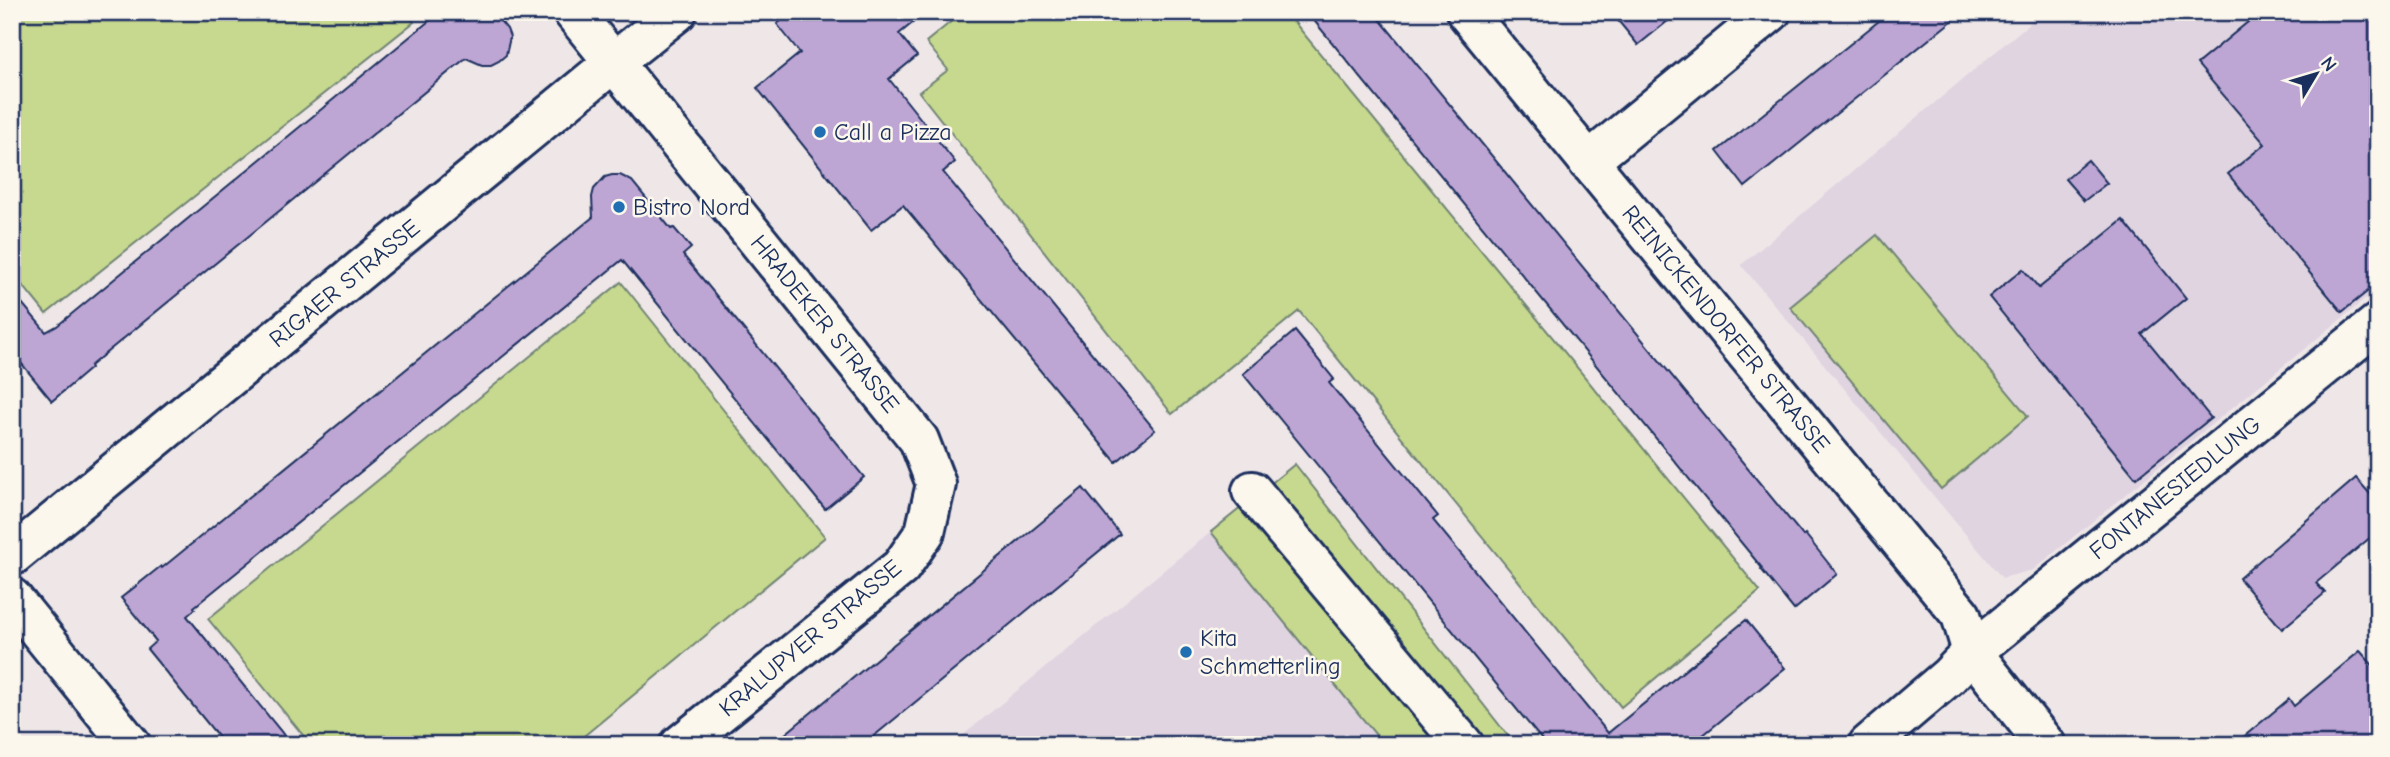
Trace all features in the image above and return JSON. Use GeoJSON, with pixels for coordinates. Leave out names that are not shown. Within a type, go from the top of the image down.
{"type":"FeatureCollection","features":[{"type":"Feature","properties":{"kind":"street","name":"HRADEKER STRASSE"},"geometry":{"type":"LineString","coordinates":[[573,12],[919,440]]}},
{"type":"Feature","properties":{"kind":"street","name":"RIGAER STRASSE"},"geometry":{"type":"LineString","coordinates":[[12,556],[677,12]]}},
{"type":"Feature","properties":{"kind":"street","name":"REINICKENDORFER STRASSE"},"geometry":{"type":"LineString","coordinates":[[1466,12],[1961,615],[1972,652]]}},
{"type":"Feature","properties":{"kind":"street"},"geometry":{"type":"LineString","coordinates":[[1588,162],[1771,12]]}},
{"type":"Feature","properties":{"kind":"street","name":"FONTANESIEDLUNG"},"geometry":{"type":"LineString","coordinates":[[1868,745],[1949,676],[1972,652],[2378,323]]}},
{"type":"Feature","properties":{"kind":"street","name":"KRALUPYER STRASSE"},"geometry":{"type":"LineString","coordinates":[[680,745],[901,567],[925,531],[936,484],[919,440]]}},
{"type":"Feature","properties":{"kind":"street"},"geometry":{"type":"LineString","coordinates":[[1252,491],[1464,745]]}},
{"type":"Feature","properties":{"kind":"street"},"geometry":{"type":"LineString","coordinates":[[12,598],[131,745]]}},
{"type":"Feature","properties":{"kind":"street"},"geometry":{"type":"LineString","coordinates":[[1972,652],[2046,745]]}},
{"type":"Feature","properties":{"kind":"shaded area"},"geometry":{"type":"Polygon","coordinates":[[[2043,12],[2378,12],[2378,289],[2033,570],[2002,578],[1741,265],[2043,12]]]}},
{"type":"Feature","properties":{"kind":"shaded area","name":"Kita Schmetterling"},"geometry":{"type":"Polygon","coordinates":[[[1211,532],[1384,745],[951,745],[1176,560],[1211,532]]]}},
{"type":"Feature","properties":{"kind":"green space"},"geometry":{"type":"Polygon","coordinates":[[[12,12],[406,12],[414,22],[46,314],[12,272],[12,12]]]}},
{"type":"Feature","properties":{"kind":"green space"},"geometry":{"type":"Polygon","coordinates":[[[963,12],[1286,12],[1760,591],[1621,707],[1299,311],[1172,414],[919,92],[948,70],[926,42],[963,12]]]}},
{"type":"Feature","properties":{"kind":"green space"},"geometry":{"type":"Polygon","coordinates":[[[1877,235],[2028,416],[1941,489],[1790,307],[1877,235]]]}},
{"type":"Feature","properties":{"kind":"green space"},"geometry":{"type":"Polygon","coordinates":[[[621,282],[825,537],[573,745],[311,745],[208,619],[621,282]]]}},
{"type":"Feature","properties":{"kind":"green space"},"geometry":{"type":"Polygon","coordinates":[[[1295,464],[1515,745],[1384,745],[1211,532],[1295,464]]]}},
{"type":"Feature","properties":{"kind":"building"},"geometry":{"type":"Polygon","coordinates":[[[440,12],[493,12],[510,37],[506,55],[491,65],[482,65],[466,58],[90,366],[91,368],[52,401],[12,352],[12,291],[46,332],[57,326],[440,12]]]}},
{"type":"Feature","properties":{"kind":"building"},"geometry":{"type":"Polygon","coordinates":[[[792,12],[926,12],[899,34],[917,56],[889,79],[955,162],[943,172],[1155,430],[1116,462],[903,205],[871,230],[757,88],[800,53],[777,24],[792,12]]]}},
{"type":"Feature","properties":{"kind":"building"},"geometry":{"type":"Polygon","coordinates":[[[1307,12],[1374,12],[1837,574],[1794,610],[1307,12]]]}},
{"type":"Feature","properties":{"kind":"building"},"geometry":{"type":"Polygon","coordinates":[[[1611,12],[1679,12],[1638,45],[1611,12]]]}},
{"type":"Feature","properties":{"kind":"building"},"geometry":{"type":"Polygon","coordinates":[[[1890,12],[1963,12],[1745,187],[1717,151],[1890,12]]]}},
{"type":"Feature","properties":{"kind":"building"},"geometry":{"type":"Polygon","coordinates":[[[2260,12],[2378,12],[2378,283],[2342,312],[2228,174],[2265,144],[2197,64],[2260,12]]]}},
{"type":"Feature","properties":{"kind":"building"},"geometry":{"type":"Polygon","coordinates":[[[2088,160],[2107,183],[2084,201],[2065,179],[2088,160]]]}},
{"type":"Feature","properties":{"kind":"building"},"geometry":{"type":"Polygon","coordinates":[[[620,175],[632,181],[671,229],[674,228],[691,248],[683,255],[864,477],[825,509],[622,260],[194,607],[187,616],[292,745],[225,745],[147,649],[156,641],[121,598],[161,566],[162,568],[593,217],[594,189],[605,177],[620,175]]]}},
{"type":"Feature","properties":{"kind":"building"},"geometry":{"type":"Polygon","coordinates":[[[2123,220],[2186,298],[2142,334],[2211,418],[2136,478],[1989,297],[2023,269],[2039,288],[2123,220]]]}},
{"type":"Feature","properties":{"kind":"building"},"geometry":{"type":"Polygon","coordinates":[[[1295,331],[1334,379],[1329,383],[1438,516],[1433,520],[1608,733],[1746,620],[1785,668],[1691,745],[1546,745],[1243,374],[1295,331]]]}},
{"type":"Feature","properties":{"kind":"building"},"geometry":{"type":"Polygon","coordinates":[[[2356,478],[2378,503],[2378,531],[2316,583],[2325,593],[2282,629],[2239,578],[2356,478]]]}},
{"type":"Feature","properties":{"kind":"building"},"geometry":{"type":"Polygon","coordinates":[[[1083,488],[1120,534],[863,745],[772,745],[1083,488]]]}},
{"type":"Feature","properties":{"kind":"building"},"geometry":{"type":"Polygon","coordinates":[[[2360,651],[2378,671],[2378,745],[2234,745],[2289,699],[2294,706],[2360,651]]]}},
{"type":"Feature","properties":{"kind":"place","name":"Call a Pizza"},"geometry":{"type":"Point","coordinates":[820,132]}},
{"type":"Feature","properties":{"kind":"place","name":"Bistro Nord"},"geometry":{"type":"Point","coordinates":[619,207]}},
{"type":"Feature","properties":{"kind":"place","name":"Kita Schmetterling"},"geometry":{"type":"Point","coordinates":[1186,652]}}]}
